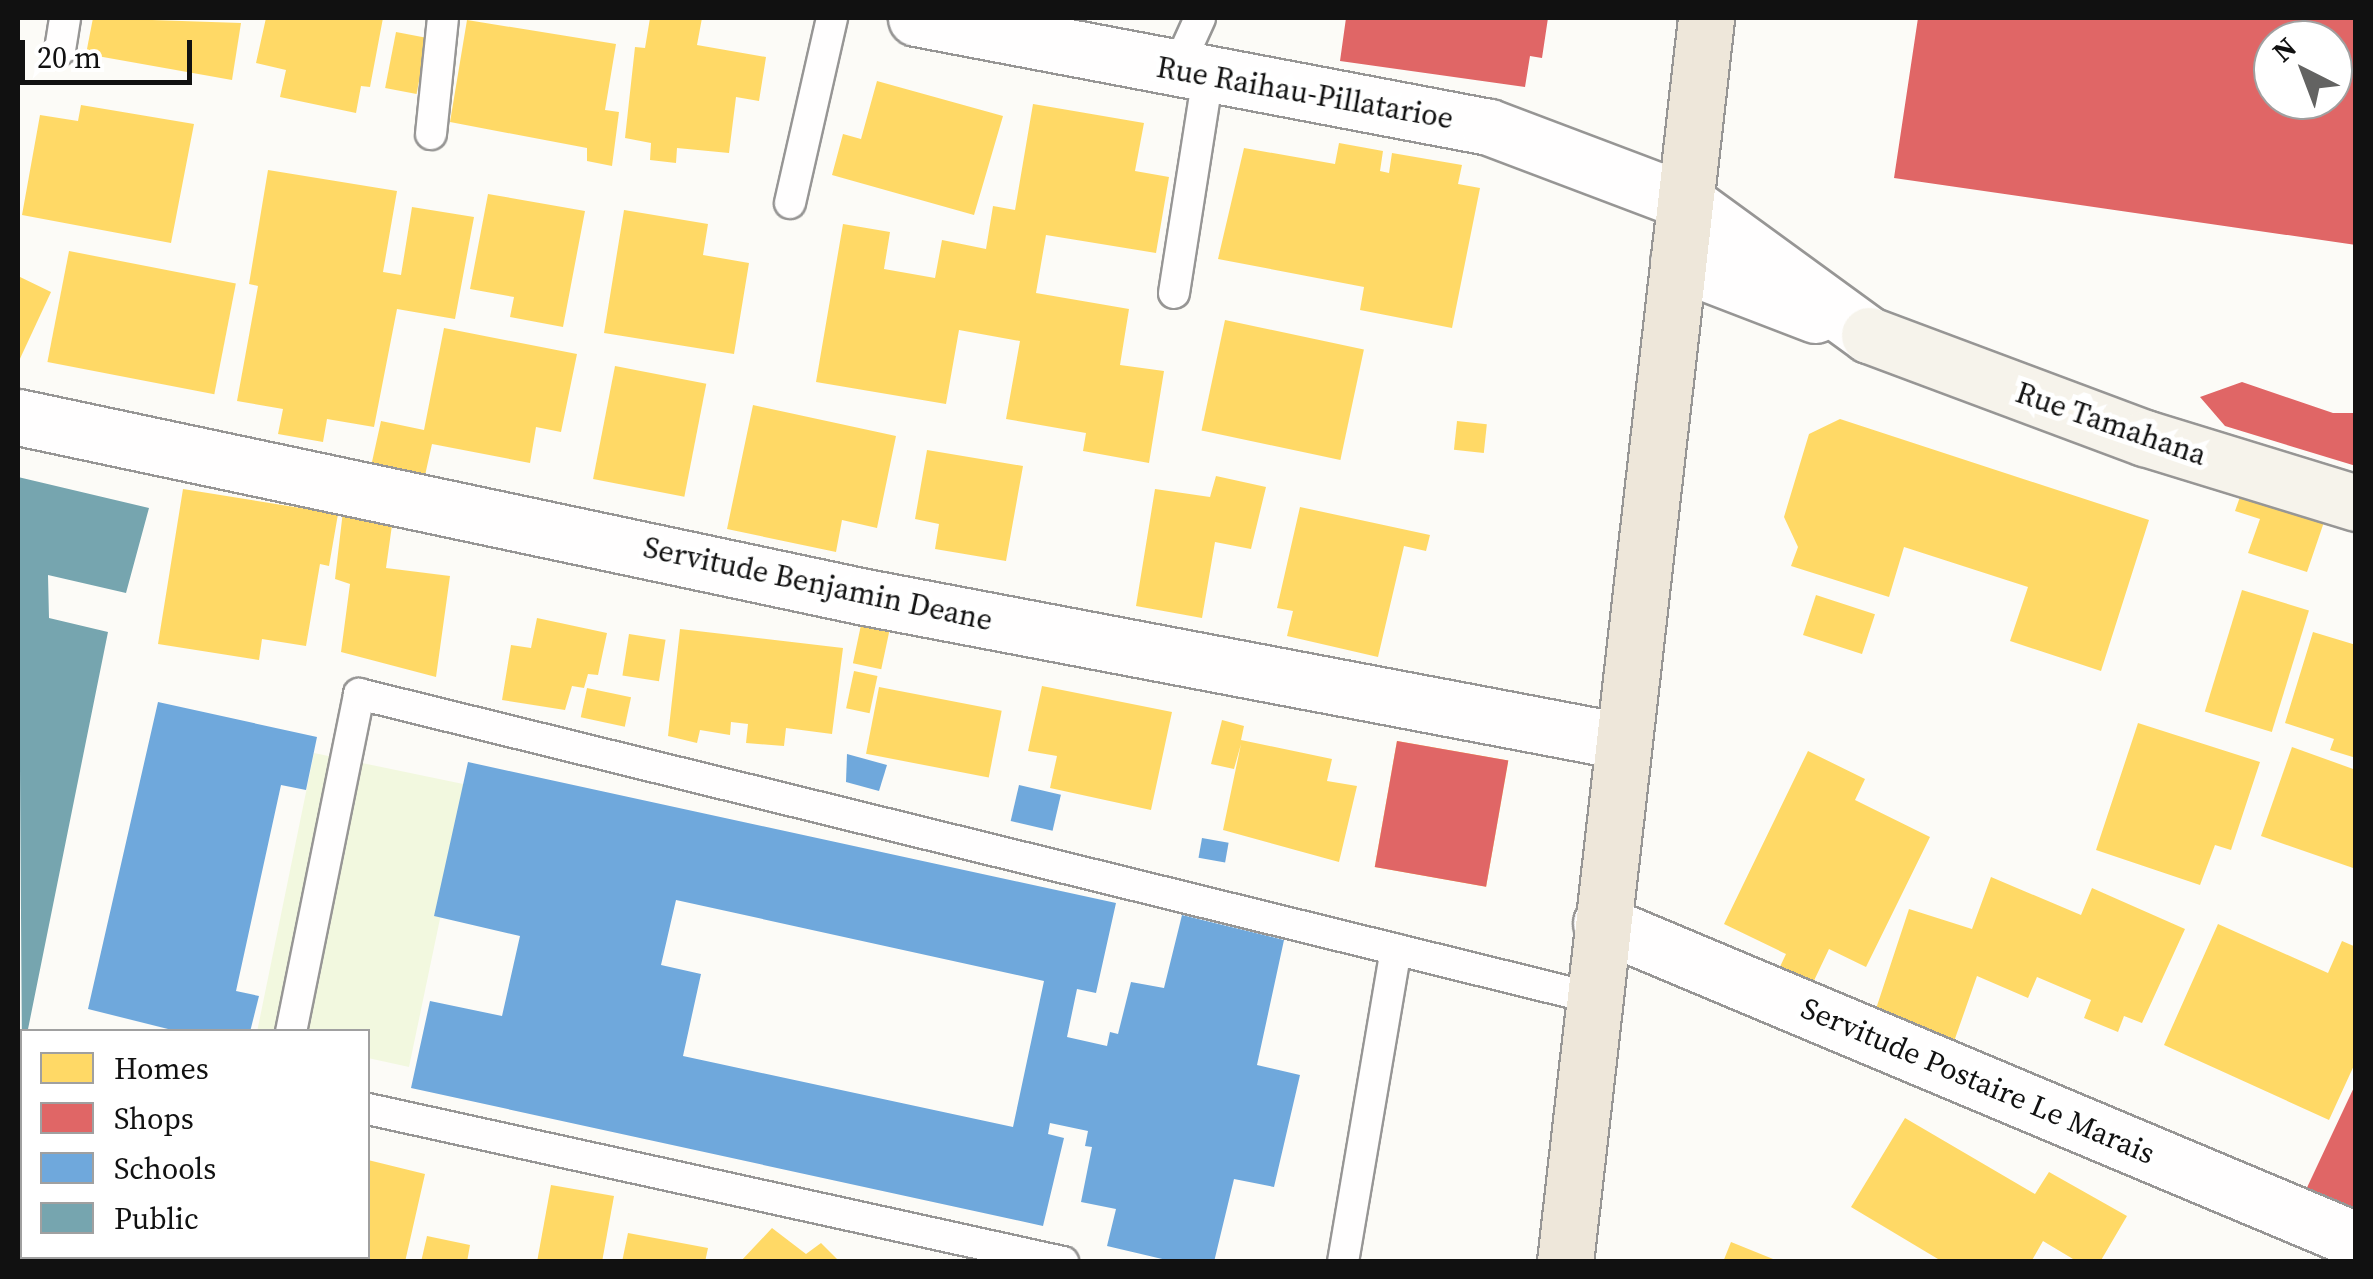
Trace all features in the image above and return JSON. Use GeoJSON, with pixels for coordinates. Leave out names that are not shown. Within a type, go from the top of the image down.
{"type":"FeatureCollection","features":[{"type":"Feature","properties":{"kind":"main road"},"geometry":{"type":"LineString","coordinates":[[1564,1262],[1706,18]]}},
{"type":"Feature","properties":{"kind":"street","name":"Rue Raihau-Pillatarioe"},"geometry":{"type":"LineString","coordinates":[[916,18],[1192,74],[1489,127],[1685,201],[1869,336]]}},
{"type":"Feature","properties":{"kind":"street"},"geometry":{"type":"LineString","coordinates":[[1678,262],[1869,336]]}},
{"type":"Feature","properties":{"kind":"street","name":"Rue Tamahana"},"geometry":{"type":"LineString","coordinates":[[1869,336],[2145,438],[2356,503]]}},
{"type":"Feature","properties":{"kind":"street","name":"Servitude Benjamin Deane"},"geometry":{"type":"LineString","coordinates":[[18,417],[865,597],[1621,741]]}},
{"type":"Feature","properties":{"kind":"street","name":"Servitude Postaire Le Marais"},"geometry":{"type":"LineString","coordinates":[[1601,923],[2356,1240]]}},
{"type":"Feature","properties":{"kind":"lane"},"geometry":{"type":"LineString","coordinates":[[60,50],[66,18]]}},
{"type":"Feature","properties":{"kind":"lane"},"geometry":{"type":"LineString","coordinates":[[431,134],[443,18]]}},
{"type":"Feature","properties":{"kind":"lane"},"geometry":{"type":"LineString","coordinates":[[790,203],[832,18]]}},
{"type":"Feature","properties":{"kind":"lane"},"geometry":{"type":"LineString","coordinates":[[1174,292],[1200,18]]}},
{"type":"Feature","properties":{"kind":"lane"},"geometry":{"type":"LineString","coordinates":[[292,1029],[359,694],[1593,998]]}},
{"type":"Feature","properties":{"kind":"lane"},"geometry":{"type":"LineString","coordinates":[[1343,1262],[1396,949]]}},
{"type":"Feature","properties":{"kind":"lane"},"geometry":{"type":"LineString","coordinates":[[370,1109],[1063,1262]]}},
{"type":"Feature","properties":{"kind":"green space"},"geometry":{"type":"Polygon","coordinates":[[[314,753],[468,785],[409,1067],[370,1058],[370,1029],[258,1029],[314,753]]]}},
{"type":"Feature","properties":{"kind":"building: Homes"},"geometry":{"type":"Polygon","coordinates":[[[93,18],[241,23],[232,80],[86,54],[93,18]]]}},
{"type":"Feature","properties":{"kind":"building: Homes"},"geometry":{"type":"Polygon","coordinates":[[[266,18],[383,18],[370,87],[361,86],[356,113],[280,97],[286,70],[256,63],[266,18]]]}},
{"type":"Feature","properties":{"kind":"building: Homes"},"geometry":{"type":"Polygon","coordinates":[[[650,18],[702,18],[697,45],[766,57],[759,101],[736,97],[729,153],[677,148],[676,163],[650,160],[651,143],[625,138],[635,47],[645,48],[650,18]]]}},
{"type":"Feature","properties":{"kind":"building: Homes"},"geometry":{"type":"Polygon","coordinates":[[[467,20],[616,44],[605,110],[619,112],[612,166],[587,161],[587,148],[450,122],[467,20]]]}},
{"type":"Feature","properties":{"kind":"building: Homes"},"geometry":{"type":"Polygon","coordinates":[[[396,32],[427,38],[417,94],[385,88],[396,32]]]}},
{"type":"Feature","properties":{"kind":"building: Homes"},"geometry":{"type":"Polygon","coordinates":[[[877,81],[1003,116],[974,215],[832,175],[843,134],[861,139],[877,81]]]}},
{"type":"Feature","properties":{"kind":"building: Homes"},"geometry":{"type":"Polygon","coordinates":[[[1033,104],[1144,123],[1135,171],[1169,177],[1156,253],[1046,235],[1036,293],[1129,309],[1120,365],[1164,371],[1149,463],[1083,451],[1086,433],[1006,419],[1020,341],[959,330],[946,404],[816,382],[843,224],[890,232],[884,269],[935,278],[942,240],[986,249],[993,206],[1015,210],[1033,104]]]}},
{"type":"Feature","properties":{"kind":"building: Homes"},"geometry":{"type":"Polygon","coordinates":[[[81,105],[194,124],[171,243],[22,215],[40,115],[78,121],[81,105]]]}},
{"type":"Feature","properties":{"kind":"building: Homes"},"geometry":{"type":"Polygon","coordinates":[[[1339,143],[1383,151],[1380,171],[1389,173],[1392,153],[1462,165],[1458,184],[1480,188],[1452,328],[1360,310],[1364,287],[1218,259],[1244,148],[1335,164],[1339,143]]]}},
{"type":"Feature","properties":{"kind":"building: Homes"},"geometry":{"type":"Polygon","coordinates":[[[268,170],[397,191],[383,272],[401,275],[412,207],[474,217],[455,319],[397,309],[374,427],[327,419],[323,442],[278,434],[283,409],[237,401],[258,286],[249,284],[268,170]]]}},
{"type":"Feature","properties":{"kind":"building: Homes"},"geometry":{"type":"Polygon","coordinates":[[[488,194],[585,211],[563,327],[510,317],[514,297],[470,289],[488,194]]]}},
{"type":"Feature","properties":{"kind":"building: Homes"},"geometry":{"type":"Polygon","coordinates":[[[624,210],[708,224],[703,255],[749,263],[734,354],[604,333],[624,210]]]}},
{"type":"Feature","properties":{"kind":"building: Homes"},"geometry":{"type":"Polygon","coordinates":[[[69,251],[236,283],[214,394],[47,362],[69,251]]]}},
{"type":"Feature","properties":{"kind":"building: Homes"},"geometry":{"type":"Polygon","coordinates":[[[18,276],[51,292],[18,363],[18,276]]]}},
{"type":"Feature","properties":{"kind":"building: Homes"},"geometry":{"type":"Polygon","coordinates":[[[1225,320],[1364,350],[1340,460],[1202,431],[1225,320]]]}},
{"type":"Feature","properties":{"kind":"building: Homes"},"geometry":{"type":"Polygon","coordinates":[[[444,328],[577,354],[561,432],[536,427],[530,463],[432,444],[424,480],[370,471],[381,421],[424,430],[444,328]]]}},
{"type":"Feature","properties":{"kind":"building: Homes"},"geometry":{"type":"Polygon","coordinates":[[[615,366],[706,384],[684,497],[593,479],[615,366]]]}},
{"type":"Feature","properties":{"kind":"building: Homes"},"geometry":{"type":"Polygon","coordinates":[[[753,405],[896,436],[877,528],[842,520],[836,552],[727,529],[753,405]]]}},
{"type":"Feature","properties":{"kind":"building: Homes"},"geometry":{"type":"Polygon","coordinates":[[[1840,419],[2149,520],[2101,671],[2010,641],[2028,587],[1904,547],[1889,597],[1791,566],[1798,547],[1784,517],[1809,434],[1840,419]]]}},
{"type":"Feature","properties":{"kind":"building: Homes"},"geometry":{"type":"Polygon","coordinates":[[[1457,421],[1487,424],[1484,453],[1454,450],[1457,421]]]}},
{"type":"Feature","properties":{"kind":"building: Homes"},"geometry":{"type":"Polygon","coordinates":[[[927,450],[1023,466],[1006,561],[935,549],[939,524],[915,519],[927,450]]]}},
{"type":"Feature","properties":{"kind":"building: Homes"},"geometry":{"type":"Polygon","coordinates":[[[1216,476],[1266,487],[1251,549],[1215,542],[1202,618],[1136,606],[1155,489],[1210,497],[1216,476]]]}},
{"type":"Feature","properties":{"kind":"building: Homes"},"geometry":{"type":"Polygon","coordinates":[[[183,489],[338,514],[329,566],[320,564],[306,646],[262,639],[259,660],[158,644],[183,489]]]}},
{"type":"Feature","properties":{"kind":"building: Homes"},"geometry":{"type":"Polygon","coordinates":[[[2241,494],[2324,522],[2307,572],[2248,553],[2260,519],[2235,511],[2241,494]]]}},
{"type":"Feature","properties":{"kind":"building: Homes"},"geometry":{"type":"Polygon","coordinates":[[[1300,507],[1430,535],[1426,551],[1404,546],[1378,657],[1287,636],[1293,611],[1277,608],[1300,507]]]}},
{"type":"Feature","properties":{"kind":"building: Homes"},"geometry":{"type":"Polygon","coordinates":[[[343,511],[393,518],[386,568],[450,576],[436,677],[341,652],[350,584],[335,579],[343,511]]]}},
{"type":"Feature","properties":{"kind":"building: Homes"},"geometry":{"type":"Polygon","coordinates":[[[2242,590],[2309,610],[2272,732],[2205,711],[2242,590]]]}},
{"type":"Feature","properties":{"kind":"building: Homes"},"geometry":{"type":"Polygon","coordinates":[[[1816,595],[1875,614],[1862,654],[1803,635],[1816,595]]]}},
{"type":"Feature","properties":{"kind":"building: Homes"},"geometry":{"type":"Polygon","coordinates":[[[537,618],[607,633],[598,675],[588,674],[584,688],[572,686],[565,710],[502,700],[511,645],[531,648],[537,618]]]}},
{"type":"Feature","properties":{"kind":"building: Homes"},"geometry":{"type":"Polygon","coordinates":[[[861,625],[889,631],[881,669],[853,663],[861,625]]]}},
{"type":"Feature","properties":{"kind":"building: Homes"},"geometry":{"type":"Polygon","coordinates":[[[680,629],[843,648],[832,734],[786,728],[784,746],[746,743],[748,724],[731,722],[730,735],[700,730],[697,743],[668,736],[680,629]]]}},
{"type":"Feature","properties":{"kind":"building: Homes"},"geometry":{"type":"Polygon","coordinates":[[[2313,632],[2356,645],[2356,758],[2330,750],[2334,739],[2285,723],[2313,632]]]}},
{"type":"Feature","properties":{"kind":"building: Homes"},"geometry":{"type":"Polygon","coordinates":[[[629,634],[666,640],[659,681],[622,675],[629,634]]]}},
{"type":"Feature","properties":{"kind":"building: Homes"},"geometry":{"type":"Polygon","coordinates":[[[854,671],[877,676],[870,713],[846,708],[854,671]]]}},
{"type":"Feature","properties":{"kind":"building: Homes"},"geometry":{"type":"Polygon","coordinates":[[[1042,686],[1172,712],[1151,810],[1050,788],[1057,756],[1028,751],[1042,686]]]}},
{"type":"Feature","properties":{"kind":"building: Homes"},"geometry":{"type":"Polygon","coordinates":[[[879,687],[1002,711],[989,778],[866,754],[879,687]]]}},
{"type":"Feature","properties":{"kind":"building: Homes"},"geometry":{"type":"Polygon","coordinates":[[[587,688],[631,697],[625,727],[581,717],[587,688]]]}},
{"type":"Feature","properties":{"kind":"building: Homes"},"geometry":{"type":"Polygon","coordinates":[[[1222,720],[1244,726],[1241,740],[1332,759],[1327,781],[1357,786],[1339,862],[1223,830],[1241,744],[1234,769],[1211,764],[1222,720]]]}},
{"type":"Feature","properties":{"kind":"building: Homes"},"geometry":{"type":"Polygon","coordinates":[[[2138,723],[2260,762],[2231,850],[2215,845],[2200,885],[2096,850],[2138,723]]]}},
{"type":"Feature","properties":{"kind":"building: Homes"},"geometry":{"type":"Polygon","coordinates":[[[1397,741],[1508,761],[1486,887],[1375,867],[1397,741]]]}},
{"type":"Feature","properties":{"kind":"building: Homes"},"geometry":{"type":"Polygon","coordinates":[[[2292,747],[2356,770],[2356,869],[2261,836],[2292,747]]]}},
{"type":"Feature","properties":{"kind":"building: Homes"},"geometry":{"type":"Polygon","coordinates":[[[1808,751],[1865,779],[1855,800],[1930,837],[1866,967],[1829,949],[1810,989],[1777,973],[1786,954],[1724,924],[1808,751]]]}},
{"type":"Feature","properties":{"kind":"building: Homes"},"geometry":{"type":"Polygon","coordinates":[[[1991,877],[2081,915],[2092,888],[2185,929],[2142,1023],[2124,1016],[2118,1032],[2084,1018],[2091,1000],[2037,977],[2028,998],[1977,976],[1951,1050],[1871,1024],[1909,909],[1972,929],[1991,877]]]}},
{"type":"Feature","properties":{"kind":"building: Homes"},"geometry":{"type":"Polygon","coordinates":[[[2218,924],[2328,973],[2342,941],[2356,947],[2356,1061],[2329,1120],[2164,1045],[2218,924]]]}},
{"type":"Feature","properties":{"kind":"building: Homes"},"geometry":{"type":"Polygon","coordinates":[[[1905,1118],[2035,1194],[2049,1172],[2127,1216],[2100,1262],[2078,1262],[2043,1241],[2031,1262],[1943,1262],[1851,1207],[1905,1118]]]}},
{"type":"Feature","properties":{"kind":"building: Homes"},"geometry":{"type":"Polygon","coordinates":[[[370,1160],[425,1174],[405,1262],[310,1259],[370,1259],[370,1160]]]}},
{"type":"Feature","properties":{"kind":"building: Homes"},"geometry":{"type":"Polygon","coordinates":[[[551,1185],[614,1196],[602,1262],[537,1262],[551,1185]]]}},
{"type":"Feature","properties":{"kind":"building: Homes"},"geometry":{"type":"Polygon","coordinates":[[[772,1228],[806,1254],[821,1243],[837,1259],[740,1262],[772,1228]]]}},
{"type":"Feature","properties":{"kind":"building: Homes"},"geometry":{"type":"Polygon","coordinates":[[[628,1233],[708,1248],[705,1262],[622,1262],[628,1233]]]}},
{"type":"Feature","properties":{"kind":"building: Homes"},"geometry":{"type":"Polygon","coordinates":[[[427,1236],[470,1245],[467,1262],[421,1262],[427,1236]]]}},
{"type":"Feature","properties":{"kind":"building: Homes"},"geometry":{"type":"Polygon","coordinates":[[[1731,1242],[1778,1261],[1778,1262],[1723,1262],[1731,1242]]]}},
{"type":"Feature","properties":{"kind":"building: Shops"},"geometry":{"type":"Polygon","coordinates":[[[1346,18],[1548,18],[1542,58],[1530,56],[1525,87],[1340,61],[1346,18]]]}},
{"type":"Feature","properties":{"kind":"building: Shops"},"geometry":{"type":"Polygon","coordinates":[[[1918,18],[2356,18],[2356,245],[1894,178],[1918,18]]]}},
{"type":"Feature","properties":{"kind":"building: Shops"},"geometry":{"type":"Polygon","coordinates":[[[2242,382],[2333,413],[2356,413],[2356,466],[2225,426],[2200,397],[2242,382]]]}},
{"type":"Feature","properties":{"kind":"building: Shops"},"geometry":{"type":"Polygon","coordinates":[[[1397,741],[1508,761],[1486,887],[1375,867],[1397,741]]]}},
{"type":"Feature","properties":{"kind":"building: Shops"},"geometry":{"type":"Polygon","coordinates":[[[2356,1083],[2356,1214],[2304,1194],[2356,1083]]]}},
{"type":"Feature","properties":{"kind":"building: Schools"},"geometry":{"type":"Polygon","coordinates":[[[158,702],[317,737],[306,790],[281,785],[236,991],[259,996],[251,1029],[168,1029],[88,1009],[158,702]]]}},
{"type":"Feature","properties":{"kind":"building: Schools"},"geometry":{"type":"Polygon","coordinates":[[[847,754],[887,765],[879,791],[846,782],[847,754]]]}},
{"type":"Feature","properties":{"kind":"building: Schools"},"geometry":{"type":"Polygon","coordinates":[[[468,762],[1116,903],[1096,993],[1077,989],[1067,1037],[1107,1046],[1110,1032],[1118,1034],[1131,982],[1164,988],[1182,915],[1284,940],[1257,1065],[1300,1075],[1274,1187],[1234,1179],[1214,1262],[1175,1262],[1107,1246],[1116,1209],[1081,1202],[1092,1147],[1085,1146],[1088,1131],[1050,1123],[1048,1134],[1064,1138],[1043,1226],[411,1088],[430,1001],[502,1016],[520,936],[434,916],[468,762]],[[676,900],[661,965],[701,974],[683,1056],[1013,1127],[1044,981],[676,900]]]}},
{"type":"Feature","properties":{"kind":"building: Schools"},"geometry":{"type":"Polygon","coordinates":[[[1019,785],[1061,795],[1053,831],[1011,821],[1019,785]]]}},
{"type":"Feature","properties":{"kind":"building: Schools"},"geometry":{"type":"Polygon","coordinates":[[[1202,838],[1229,843],[1225,862],[1199,858],[1202,838]]]}},
{"type":"Feature","properties":{"kind":"building: Public"},"geometry":{"type":"Polygon","coordinates":[[[18,477],[149,508],[126,593],[48,575],[49,618],[108,632],[28,1029],[22,1029],[18,477]]]}}]}
